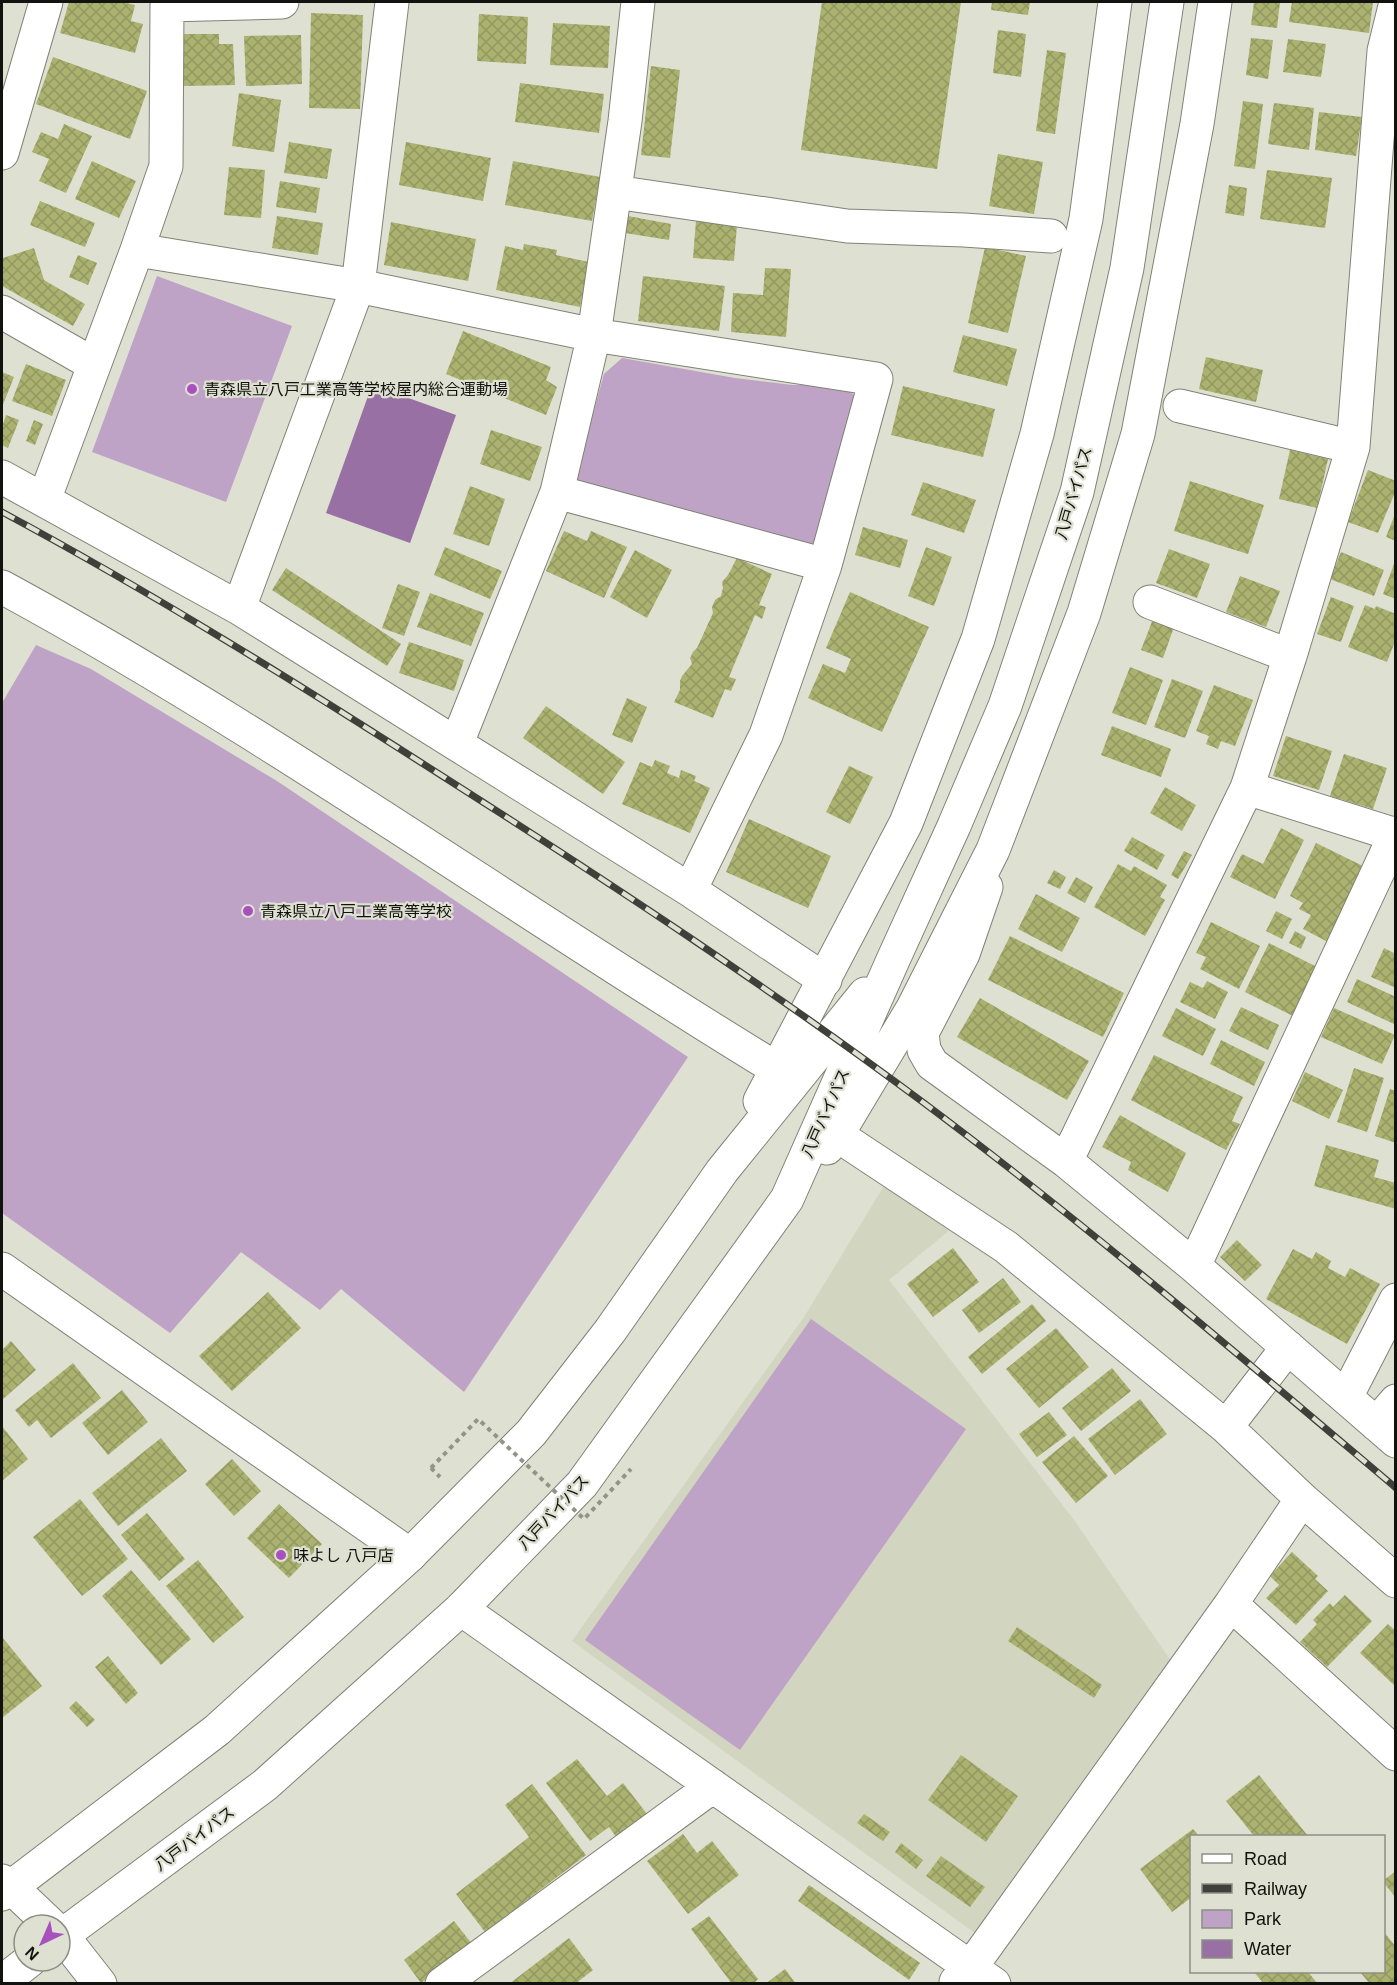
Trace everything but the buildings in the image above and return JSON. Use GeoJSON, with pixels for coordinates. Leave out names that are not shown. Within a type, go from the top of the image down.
{"type":"FeatureCollection","features":[{"type":"Feature","properties":{"kind":"main road"},"geometry":{"type":"LineString","coordinates":[[2,153],[46,2]]}},
{"type":"Feature","properties":{"kind":"main road"},"geometry":{"type":"LineString","coordinates":[[44,500],[166,166],[167,5],[282,2]]}},
{"type":"Feature","properties":{"kind":"main road"},"geometry":{"type":"LineString","coordinates":[[239,608],[358,286],[392,2]]}},
{"type":"Feature","properties":{"kind":"main road"},"geometry":{"type":"LineString","coordinates":[[457,743],[557,492],[594,334],[615,192],[638,2]]}},
{"type":"Feature","properties":{"kind":"main road"},"geometry":{"type":"LineString","coordinates":[[722,1171],[906,823],[978,639],[1037,434],[1086,219],[1115,2]]}},
{"type":"Feature","properties":{"kind":"main road","name":"八戸バイパス"},"geometry":{"type":"LineString","coordinates":[[72,1923],[265,1785],[461,1609],[582,1484],[787,1199],[954,826],[1005,706],[1077,492],[1127,268],[1167,2]]}},
{"type":"Feature","properties":{"kind":"main road"},"geometry":{"type":"LineString","coordinates":[[787,1199],[837,1136],[913,1008],[993,850],[1084,613],[1138,434],[1197,124],[1215,2]]}},
{"type":"Feature","properties":{"kind":"main road"},"geometry":{"type":"LineString","coordinates":[[1066,1161],[1247,788],[1290,656],[1353,447],[1384,51],[1395,2]]}},
{"type":"Feature","properties":{"kind":"main road"},"geometry":{"type":"LineString","coordinates":[[615,192],[847,226],[1051,236]]}},
{"type":"Feature","properties":{"kind":"main road"},"geometry":{"type":"LineString","coordinates":[[137,250],[358,286],[594,334],[876,379],[825,565],[766,735],[690,890]]}},
{"type":"Feature","properties":{"kind":"main road"},"geometry":{"type":"LineString","coordinates":[[2,312],[93,364]]}},
{"type":"Feature","properties":{"kind":"main road"},"geometry":{"type":"LineString","coordinates":[[1180,406],[1353,447]]}},
{"type":"Feature","properties":{"kind":"main road"},"geometry":{"type":"LineString","coordinates":[[2,477],[239,608],[690,890],[825,980]]}},
{"type":"Feature","properties":{"kind":"main road"},"geometry":{"type":"LineString","coordinates":[[557,492],[825,565]]}},
{"type":"Feature","properties":{"kind":"main road"},"geometry":{"type":"LineString","coordinates":[[2,587],[180,691],[341,790],[777,1069]]}},
{"type":"Feature","properties":{"kind":"main road"},"geometry":{"type":"LineString","coordinates":[[1150,602],[1290,656]]}},
{"type":"Feature","properties":{"kind":"main road"},"geometry":{"type":"LineString","coordinates":[[1194,1266],[1395,834],[1247,788]]}},
{"type":"Feature","properties":{"kind":"main road"},"geometry":{"type":"LineString","coordinates":[[993,850],[984,893],[963,954],[922,1033],[924,1050],[932,1064],[1066,1161],[1194,1266],[1346,1397],[1389,1422]]}},
{"type":"Feature","properties":{"kind":"main road","name":"八戸バイパス"},"geometry":{"type":"LineString","coordinates":[[5,1887],[217,1730],[410,1555],[531,1433],[610,1331],[722,1171],[893,960]]}},
{"type":"Feature","properties":{"kind":"main road"},"geometry":{"type":"LineString","coordinates":[[837,1136],[1006,1247],[1226,1427],[1302,1499],[1395,1581]]}},
{"type":"Feature","properties":{"kind":"main road"},"geometry":{"type":"LineString","coordinates":[[2,1269],[410,1555]]}},
{"type":"Feature","properties":{"kind":"main road"},"geometry":{"type":"LineString","coordinates":[[1346,1397],[1395,1300]]}},
{"type":"Feature","properties":{"kind":"main road"},"geometry":{"type":"LineString","coordinates":[[1226,1427],[1288,1347]]}},
{"type":"Feature","properties":{"kind":"main road"},"geometry":{"type":"LineString","coordinates":[[461,1609],[713,1786],[973,1978],[1302,1499]]}},
{"type":"Feature","properties":{"kind":"main road"},"geometry":{"type":"LineString","coordinates":[[1231,1604],[1395,1754]]}},
{"type":"Feature","properties":{"kind":"main road"},"geometry":{"type":"LineString","coordinates":[[442,1983],[713,1786]]}},
{"type":"Feature","properties":{"kind":"main road"},"geometry":{"type":"LineString","coordinates":[[5,1887],[35,1913]]}},
{"type":"Feature","properties":{"kind":"main road"},"geometry":{"type":"LineString","coordinates":[[72,1950],[100,1983]]}},
{"type":"Feature","properties":{"kind":"path"},"geometry":{"type":"LineString","coordinates":[[443,1479],[431,1468],[478,1419],[584,1519],[631,1469]]}},
{"type":"Feature","properties":{"kind":"shaded area"},"geometry":{"type":"Polygon","coordinates":[[[887,1181],[951,1229],[889,1280],[1074,1520],[1173,1664],[979,1936],[572,1641],[804,1317],[887,1181]]]}},
{"type":"Feature","properties":{"kind":"green space","name":"青森県立八戸工業高等学校屋内総合運動場"},"geometry":{"type":"Polygon","coordinates":[[[157,276],[292,326],[226,502],[92,452],[157,276]]]}},
{"type":"Feature","properties":{"kind":"green space"},"geometry":{"type":"Polygon","coordinates":[[[622,358],[735,378],[793,385],[845,385],[858,400],[817,539],[807,548],[582,487],[575,478],[604,374],[622,358]]]}},
{"type":"Feature","properties":{"kind":"green space","name":"青森県立八戸工業高等学校"},"geometry":{"type":"Polygon","coordinates":[[[36,645],[91,669],[277,781],[688,1057],[464,1392],[341,1289],[320,1310],[241,1252],[170,1333],[2,1213],[2,703],[36,645]]]}},
{"type":"Feature","properties":{"kind":"green space"},"geometry":{"type":"Polygon","coordinates":[[[811,1319],[966,1429],[740,1750],[585,1640],[811,1319]]]}},
{"type":"Feature","properties":{"kind":"water"},"geometry":{"type":"Polygon","coordinates":[[[372,385],[456,415],[410,543],[326,513],[372,385]]]}},
{"type":"Feature","properties":{"kind":"railway"},"geometry":{"type":"LineString","coordinates":[[2,512],[172,608],[340,711],[510,819],[808,1019],[924,1103],[1045,1196],[1396,1488]]}},
{"type":"Feature","properties":{"kind":"place","name":"青森県立八戸工業高等学校屋内総合運動場"},"geometry":{"type":"Point","coordinates":[192,389]}},
{"type":"Feature","properties":{"kind":"place","name":"青森県立八戸工業高等学校"},"geometry":{"type":"Point","coordinates":[248,911]}},
{"type":"Feature","properties":{"kind":"place","name":"味よし 八戸店"},"geometry":{"type":"Point","coordinates":[281,1555]}}]}
